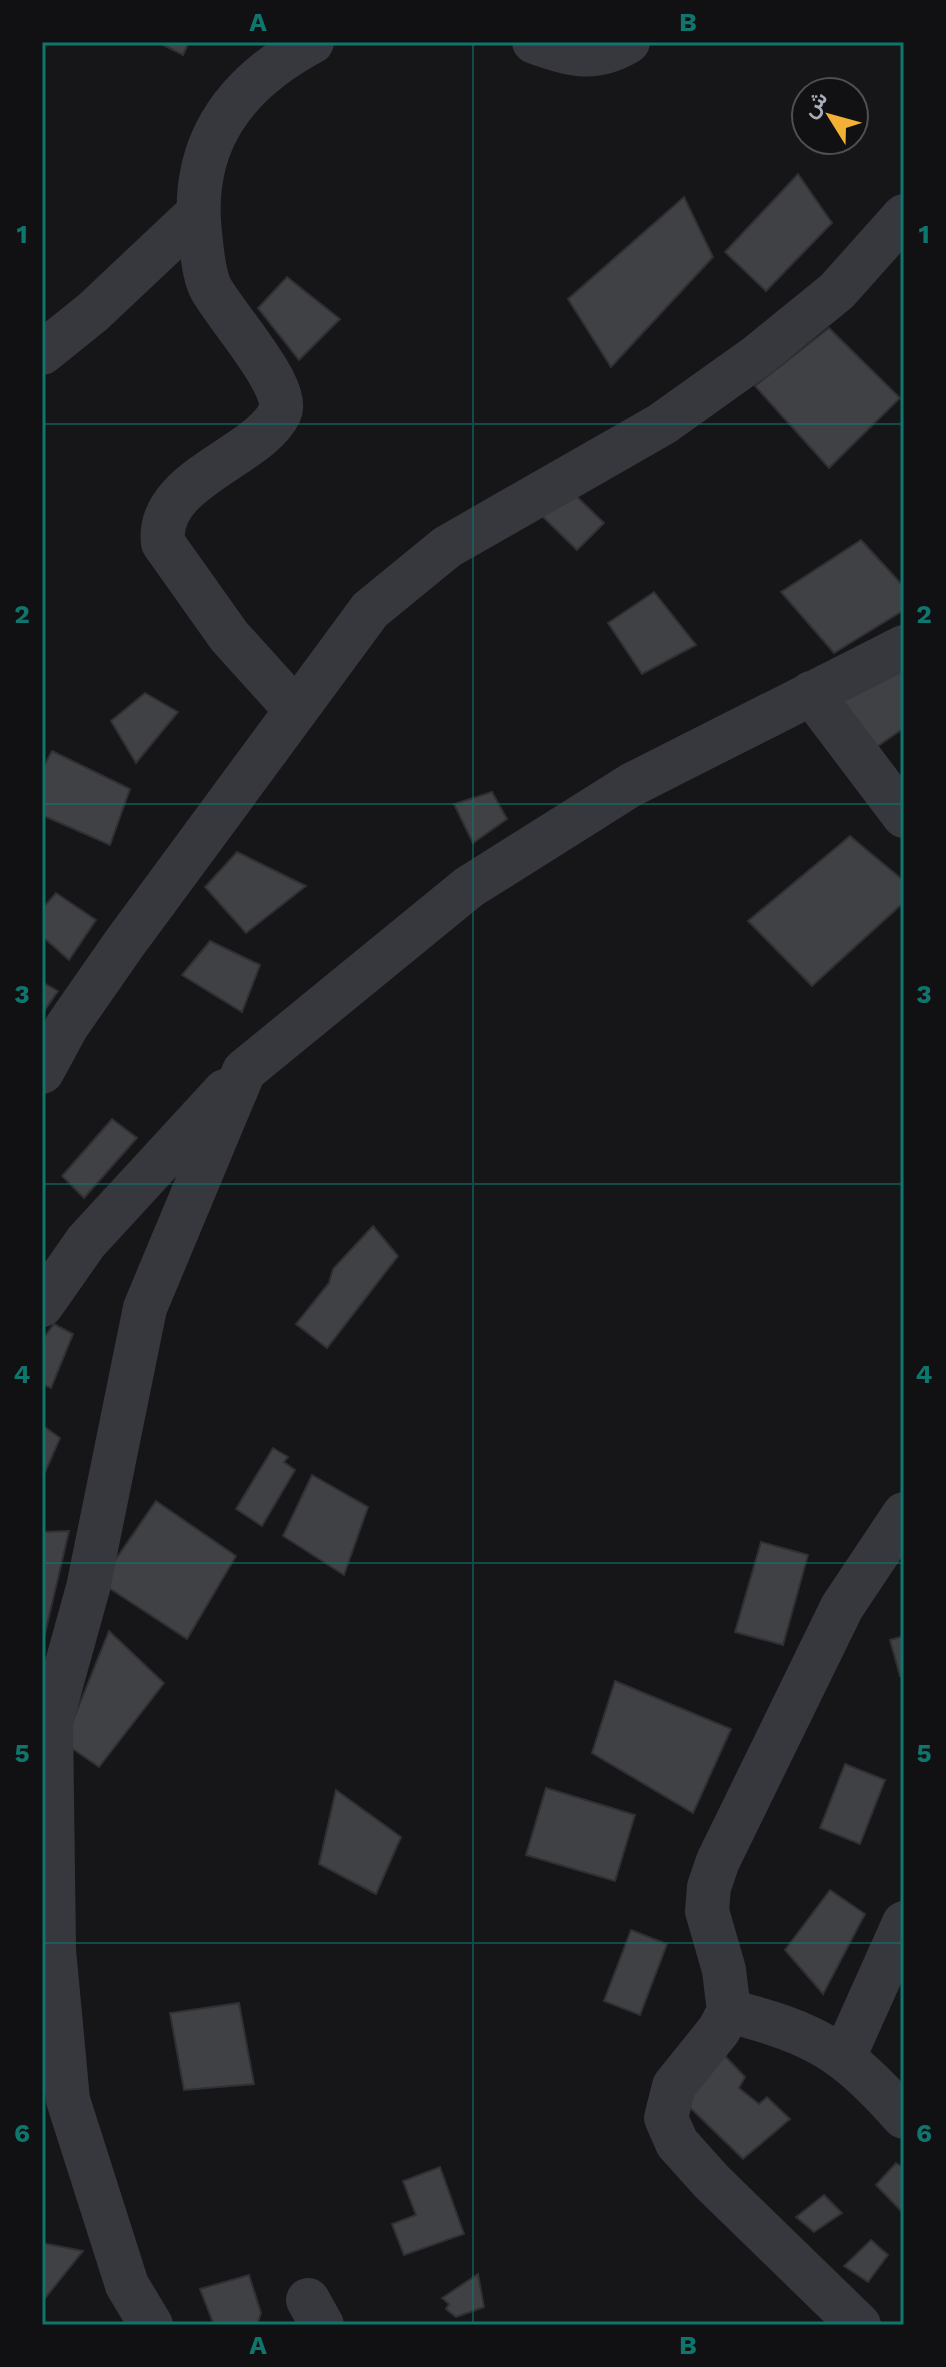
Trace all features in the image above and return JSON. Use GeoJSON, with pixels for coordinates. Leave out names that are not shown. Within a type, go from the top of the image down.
{"type":"FeatureCollection","features":[{"type":"Feature","properties":{"kind":"street"},"geometry":{"type":"LineString","coordinates":[[294,708],[229,636],[163,543],[161,528],[179,497],[266,428],[280,413],[282,400],[266,368],[220,305],[208,282],[198,213],[203,170],[217,128],[242,92],[274,62],[312,42]]}},
{"type":"Feature","properties":{"kind":"street"},"geometry":{"type":"LineString","coordinates":[[534,42],[584,55],[608,54],[628,42]]}},
{"type":"Feature","properties":{"kind":"street"},"geometry":{"type":"LineString","coordinates":[[42,353],[93,312],[198,213]]}},
{"type":"Feature","properties":{"kind":"street"},"geometry":{"type":"LineString","coordinates":[[42,1072],[67,1026],[100,979],[294,708],[370,610],[447,547],[662,424],[756,357],[837,291],[904,216]]}},
{"type":"Feature","properties":{"kind":"street"},"geometry":{"type":"LineString","coordinates":[[42,1305],[86,1242],[244,1071],[469,887],[631,785],[904,647]]}},
{"type":"Feature","properties":{"kind":"street"},"geometry":{"type":"LineString","coordinates":[[811,693],[904,816]]}},
{"type":"Feature","properties":{"kind":"street"},"geometry":{"type":"LineString","coordinates":[[151,2325],[127,2285],[68,2100],[54,1950],[51,1721],[88,1588],[145,1308],[244,1071]]}},
{"type":"Feature","properties":{"kind":"street"},"geometry":{"type":"LineString","coordinates":[[859,2325],[712,2182],[677,2143],[666,2118],[674,2086],[719,2030],[729,2011],[724,1970],[707,1911],[709,1887],[718,1861],[842,1607],[904,1514]]}},
{"type":"Feature","properties":{"kind":"street"},"geometry":{"type":"LineString","coordinates":[[844,2057],[904,1923]]}},
{"type":"Feature","properties":{"kind":"street"},"geometry":{"type":"LineString","coordinates":[[729,2011],[802,2032],[844,2057],[904,2117]]}},
{"type":"Feature","properties":{"kind":"building"},"geometry":{"type":"Polygon","coordinates":[[[157,42],[189,42],[183,55],[157,42]]]}},
{"type":"Feature","properties":{"kind":"building"},"geometry":{"type":"Polygon","coordinates":[[[798,174],[832,223],[766,291],[725,252],[798,174]]]}},
{"type":"Feature","properties":{"kind":"building"},"geometry":{"type":"Polygon","coordinates":[[[684,197],[713,257],[611,367],[568,299],[684,197]]]}},
{"type":"Feature","properties":{"kind":"building"},"geometry":{"type":"Polygon","coordinates":[[[287,277],[340,319],[299,360],[258,308],[287,277]]]}},
{"type":"Feature","properties":{"kind":"building"},"geometry":{"type":"Polygon","coordinates":[[[829,328],[900,398],[829,468],[755,386],[829,328]]]}},
{"type":"Feature","properties":{"kind":"building"},"geometry":{"type":"Polygon","coordinates":[[[569,489],[604,523],[577,550],[542,516],[569,489]]]}},
{"type":"Feature","properties":{"kind":"building"},"geometry":{"type":"Polygon","coordinates":[[[861,540],[904,587],[904,610],[834,653],[781,592],[861,540]]]}},
{"type":"Feature","properties":{"kind":"building"},"geometry":{"type":"Polygon","coordinates":[[[654,592],[696,645],[642,674],[608,623],[654,592]]]}},
{"type":"Feature","properties":{"kind":"building"},"geometry":{"type":"Polygon","coordinates":[[[904,665],[904,728],[869,752],[837,694],[904,665]]]}},
{"type":"Feature","properties":{"kind":"building"},"geometry":{"type":"Polygon","coordinates":[[[145,693],[178,712],[136,763],[111,721],[145,693]]]}},
{"type":"Feature","properties":{"kind":"building"},"geometry":{"type":"Polygon","coordinates":[[[52,751],[130,789],[110,845],[42,815],[42,770],[52,751]]]}},
{"type":"Feature","properties":{"kind":"building"},"geometry":{"type":"Polygon","coordinates":[[[492,792],[507,819],[473,843],[454,804],[492,792]]]}},
{"type":"Feature","properties":{"kind":"building"},"geometry":{"type":"Polygon","coordinates":[[[850,836],[904,881],[904,902],[812,986],[748,921],[850,836]]]}},
{"type":"Feature","properties":{"kind":"building"},"geometry":{"type":"Polygon","coordinates":[[[237,852],[306,886],[246,933],[205,887],[237,852]]]}},
{"type":"Feature","properties":{"kind":"building"},"geometry":{"type":"Polygon","coordinates":[[[56,893],[96,920],[69,960],[42,936],[42,909],[56,893]]]}},
{"type":"Feature","properties":{"kind":"building"},"geometry":{"type":"Polygon","coordinates":[[[210,941],[260,965],[242,1012],[182,975],[210,941]]]}},
{"type":"Feature","properties":{"kind":"building"},"geometry":{"type":"Polygon","coordinates":[[[42,982],[58,991],[42,1014],[42,982]]]}},
{"type":"Feature","properties":{"kind":"building"},"geometry":{"type":"Polygon","coordinates":[[[112,1119],[137,1138],[84,1198],[62,1176],[112,1119]]]}},
{"type":"Feature","properties":{"kind":"building"},"geometry":{"type":"Polygon","coordinates":[[[373,1226],[398,1256],[327,1348],[296,1324],[329,1283],[333,1269],[373,1226]]]}},
{"type":"Feature","properties":{"kind":"building"},"geometry":{"type":"Polygon","coordinates":[[[54,1324],[73,1334],[51,1388],[42,1384],[42,1340],[54,1324]]]}},
{"type":"Feature","properties":{"kind":"building"},"geometry":{"type":"Polygon","coordinates":[[[42,1425],[60,1438],[42,1479],[42,1425]]]}},
{"type":"Feature","properties":{"kind":"building"},"geometry":{"type":"Polygon","coordinates":[[[273,1448],[288,1457],[284,1462],[295,1470],[262,1526],[236,1509],[273,1448]]]}},
{"type":"Feature","properties":{"kind":"building"},"geometry":{"type":"Polygon","coordinates":[[[312,1475],[368,1507],[344,1575],[283,1536],[312,1475]]]}},
{"type":"Feature","properties":{"kind":"building"},"geometry":{"type":"Polygon","coordinates":[[[156,1501],[236,1556],[187,1639],[100,1582],[156,1501]]]}},
{"type":"Feature","properties":{"kind":"building"},"geometry":{"type":"Polygon","coordinates":[[[69,1531],[43,1642],[42,1532],[69,1531]]]}},
{"type":"Feature","properties":{"kind":"building"},"geometry":{"type":"Polygon","coordinates":[[[761,1542],[808,1555],[783,1645],[735,1632],[761,1542]]]}},
{"type":"Feature","properties":{"kind":"building"},"geometry":{"type":"Polygon","coordinates":[[[109,1631],[164,1683],[99,1767],[64,1743],[109,1631]]]}},
{"type":"Feature","properties":{"kind":"building"},"geometry":{"type":"Polygon","coordinates":[[[904,1636],[904,1675],[900,1676],[890,1640],[904,1636]]]}},
{"type":"Feature","properties":{"kind":"building"},"geometry":{"type":"Polygon","coordinates":[[[615,1681],[731,1729],[693,1813],[592,1753],[615,1681]]]}},
{"type":"Feature","properties":{"kind":"building"},"geometry":{"type":"Polygon","coordinates":[[[845,1764],[885,1780],[860,1844],[820,1828],[845,1764]]]}},
{"type":"Feature","properties":{"kind":"building"},"geometry":{"type":"Polygon","coordinates":[[[546,1788],[635,1815],[615,1881],[526,1855],[546,1788]]]}},
{"type":"Feature","properties":{"kind":"building"},"geometry":{"type":"Polygon","coordinates":[[[336,1790],[401,1837],[376,1894],[319,1864],[336,1790]]]}},
{"type":"Feature","properties":{"kind":"building"},"geometry":{"type":"Polygon","coordinates":[[[830,1890],[865,1914],[823,1994],[785,1950],[830,1890]]]}},
{"type":"Feature","properties":{"kind":"building"},"geometry":{"type":"Polygon","coordinates":[[[631,1930],[667,1944],[640,2015],[604,2001],[631,1930]]]}},
{"type":"Feature","properties":{"kind":"building"},"geometry":{"type":"Polygon","coordinates":[[[239,2003],[254,2084],[184,2090],[170,2013],[239,2003]]]}},
{"type":"Feature","properties":{"kind":"building"},"geometry":{"type":"Polygon","coordinates":[[[725,2056],[745,2077],[739,2088],[759,2104],[767,2097],[790,2119],[743,2159],[676,2094],[725,2056]]]}},
{"type":"Feature","properties":{"kind":"building"},"geometry":{"type":"Polygon","coordinates":[[[896,2163],[904,2168],[904,2214],[876,2185],[896,2163]]]}},
{"type":"Feature","properties":{"kind":"building"},"geometry":{"type":"Polygon","coordinates":[[[440,2167],[464,2234],[404,2255],[392,2224],[416,2215],[403,2181],[440,2167]]]}},
{"type":"Feature","properties":{"kind":"building"},"geometry":{"type":"Polygon","coordinates":[[[824,2195],[842,2213],[814,2232],[796,2217],[824,2195]]]}},
{"type":"Feature","properties":{"kind":"building"},"geometry":{"type":"Polygon","coordinates":[[[871,2240],[888,2255],[868,2282],[844,2266],[871,2240]]]}},
{"type":"Feature","properties":{"kind":"building"},"geometry":{"type":"Polygon","coordinates":[[[42,2243],[83,2251],[42,2302],[42,2243]]]}},
{"type":"Feature","properties":{"kind":"building"},"geometry":{"type":"Polygon","coordinates":[[[478,2274],[484,2307],[456,2317],[446,2309],[449,2304],[442,2298],[478,2274]]]}},
{"type":"Feature","properties":{"kind":"building"},"geometry":{"type":"Polygon","coordinates":[[[249,2275],[261,2313],[257,2325],[214,2325],[200,2289],[249,2275]]]}}]}
